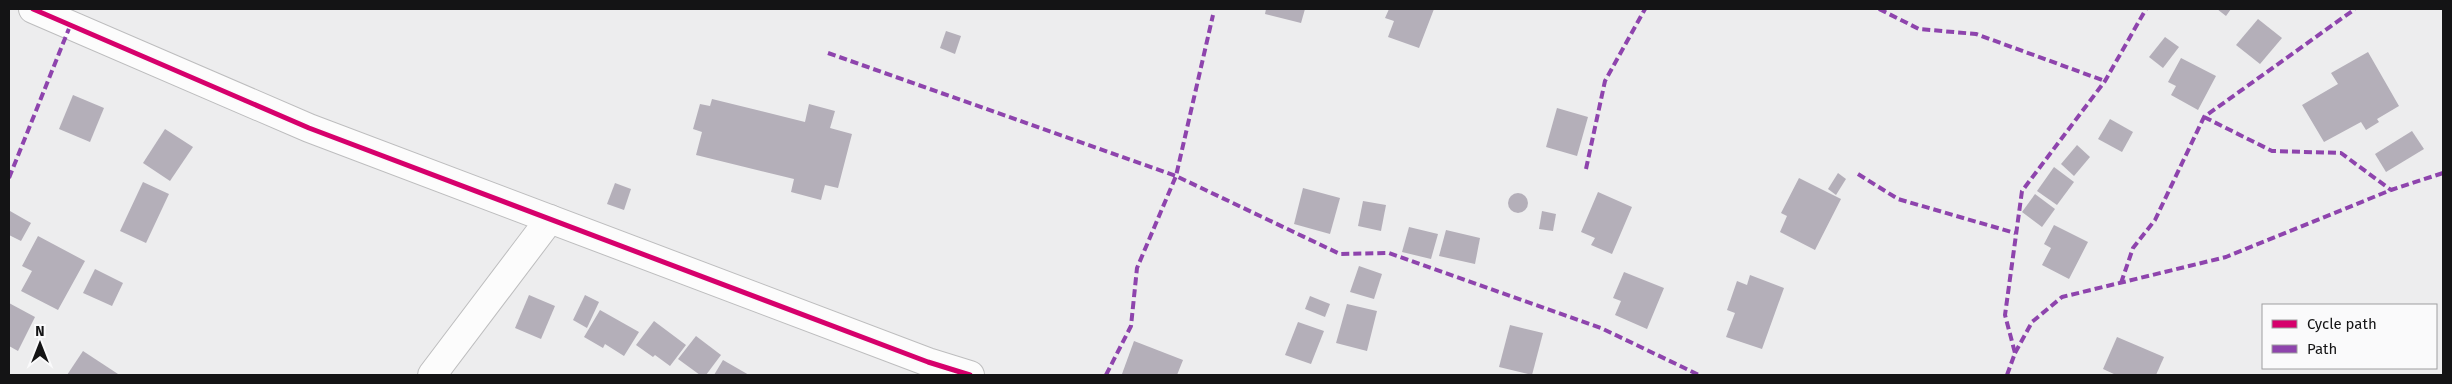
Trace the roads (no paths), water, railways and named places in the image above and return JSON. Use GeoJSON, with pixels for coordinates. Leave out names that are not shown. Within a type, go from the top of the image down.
{"type":"FeatureCollection","features":[{"type":"Feature","properties":{"kind":"street"},"geometry":{"type":"LineString","coordinates":[[33,9],[309,128],[928,362],[970,375]]}},
{"type":"Feature","properties":{"kind":"street"},"geometry":{"type":"LineString","coordinates":[[432,375],[550,219]]}}]}
